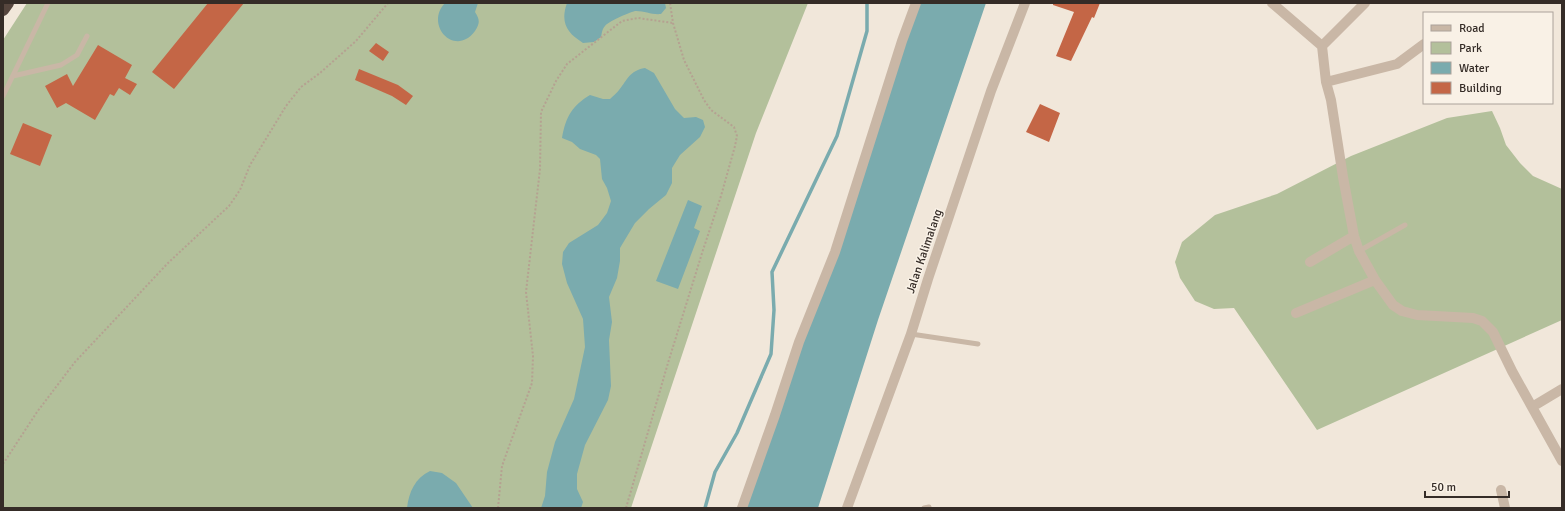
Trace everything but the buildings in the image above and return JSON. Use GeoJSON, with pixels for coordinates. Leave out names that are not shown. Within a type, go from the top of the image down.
{"type":"FeatureCollection","features":[{"type":"Feature","properties":{"kind":"highway"},"geometry":{"type":"LineString","coordinates":[[3,10],[8,3]]}},
{"type":"Feature","properties":{"kind":"street"},"geometry":{"type":"LineString","coordinates":[[742,508],[799,342],[834,252],[902,41],[916,3]]}},
{"type":"Feature","properties":{"kind":"street","name":"Jalan Kalimalang"},"geometry":{"type":"LineString","coordinates":[[847,508],[911,334],[991,91],[1025,3]]}},
{"type":"Feature","properties":{"kind":"street"},"geometry":{"type":"LineString","coordinates":[[1272,3],[1322,46],[1326,82],[1331,100],[1354,236],[1359,251],[1375,280],[1393,305],[1402,311],[1416,315],[1474,318],[1482,321],[1493,332],[1512,371],[1562,461]]}},
{"type":"Feature","properties":{"kind":"street"},"geometry":{"type":"LineString","coordinates":[[1322,46],[1365,3]]}},
{"type":"Feature","properties":{"kind":"street"},"geometry":{"type":"LineString","coordinates":[[1326,82],[1397,64],[1423,45]]}},
{"type":"Feature","properties":{"kind":"street"},"geometry":{"type":"LineString","coordinates":[[1310,262],[1354,236]]}},
{"type":"Feature","properties":{"kind":"street"},"geometry":{"type":"LineString","coordinates":[[1296,313],[1375,280]]}},
{"type":"Feature","properties":{"kind":"street"},"geometry":{"type":"LineString","coordinates":[[1532,407],[1562,389]]}},
{"type":"Feature","properties":{"kind":"street"},"geometry":{"type":"LineString","coordinates":[[1501,490],[1505,508]]}},
{"type":"Feature","properties":{"kind":"lane"},"geometry":{"type":"LineString","coordinates":[[3,96],[48,3]]}},
{"type":"Feature","properties":{"kind":"lane"},"geometry":{"type":"LineString","coordinates":[[13,76],[61,65],[77,55],[88,36]]}},
{"type":"Feature","properties":{"kind":"lane"},"geometry":{"type":"LineString","coordinates":[[1359,251],[1405,225]]}},
{"type":"Feature","properties":{"kind":"lane"},"geometry":{"type":"LineString","coordinates":[[911,334],[978,344]]}},
{"type":"Feature","properties":{"kind":"path"},"geometry":{"type":"LineString","coordinates":[[3,464],[37,412],[75,362],[168,263],[229,206],[240,190],[254,159],[286,106],[301,87],[320,73],[356,41],[388,3]]}},
{"type":"Feature","properties":{"kind":"path"},"geometry":{"type":"LineString","coordinates":[[626,508],[668,363],[721,196],[735,146],[736,136],[734,127],[711,110],[704,100],[684,60],[673,22],[670,3]]}},
{"type":"Feature","properties":{"kind":"path"},"geometry":{"type":"LineString","coordinates":[[498,508],[502,466],[532,383],[533,356],[526,292],[540,169],[541,112],[556,81],[567,64],[622,21],[638,18],[673,22]]}},
{"type":"Feature","properties":{"kind":"green space"},"geometry":{"type":"Polygon","coordinates":[[[27,3],[808,3],[756,133],[631,508],[3,508],[3,40],[27,3]]]}},
{"type":"Feature","properties":{"kind":"green space"},"geometry":{"type":"Polygon","coordinates":[[[1492,111],[1506,145],[1520,163],[1533,176],[1562,189],[1562,320],[1317,430],[1234,308],[1214,309],[1195,301],[1180,278],[1175,262],[1182,242],[1215,215],[1277,194],[1351,156],[1447,118],[1492,111]]]}},
{"type":"Feature","properties":{"kind":"water"},"geometry":{"type":"Polygon","coordinates":[[[445,3],[478,3],[475,12],[479,19],[479,24],[475,31],[467,38],[459,41],[451,40],[440,29],[438,20],[439,12],[445,3]]]}},
{"type":"Feature","properties":{"kind":"water"},"geometry":{"type":"Polygon","coordinates":[[[567,3],[665,3],[666,8],[661,14],[634,11],[615,19],[603,28],[601,37],[594,42],[583,43],[566,27],[564,16],[567,3]]]}},
{"type":"Feature","properties":{"kind":"water"},"geometry":{"type":"Polygon","coordinates":[[[917,3],[986,3],[878,320],[818,508],[742,508],[917,3]]]}},
{"type":"Feature","properties":{"kind":"water"},"geometry":{"type":"Polygon","coordinates":[[[645,68],[654,73],[675,109],[684,118],[696,117],[703,120],[705,127],[700,137],[680,155],[672,168],[672,183],[666,195],[635,223],[620,248],[620,261],[617,278],[609,297],[612,322],[609,340],[611,386],[608,400],[585,445],[577,474],[577,489],[583,502],[581,508],[541,508],[545,496],[547,472],[555,442],[574,399],[585,347],[583,319],[567,283],[562,264],[563,252],[569,243],[598,225],[607,213],[611,201],[607,188],[602,179],[600,159],[596,155],[580,149],[572,142],[562,138],[568,118],[579,103],[590,95],[603,99],[610,99],[632,73],[645,68]]]}},
{"type":"Feature","properties":{"kind":"water"},"geometry":{"type":"Polygon","coordinates":[[[688,200],[702,206],[694,228],[700,231],[678,289],[656,281],[688,200]]]}},
{"type":"Feature","properties":{"kind":"water"},"geometry":{"type":"Polygon","coordinates":[[[430,471],[442,473],[456,483],[473,508],[407,508],[409,496],[414,486],[420,477],[430,471]]]}},
{"type":"Feature","properties":{"kind":"waterway"},"geometry":{"type":"LineString","coordinates":[[705,508],[715,472],[737,433],[771,354],[774,310],[772,272],[837,136],[867,31],[867,3]]}}]}
